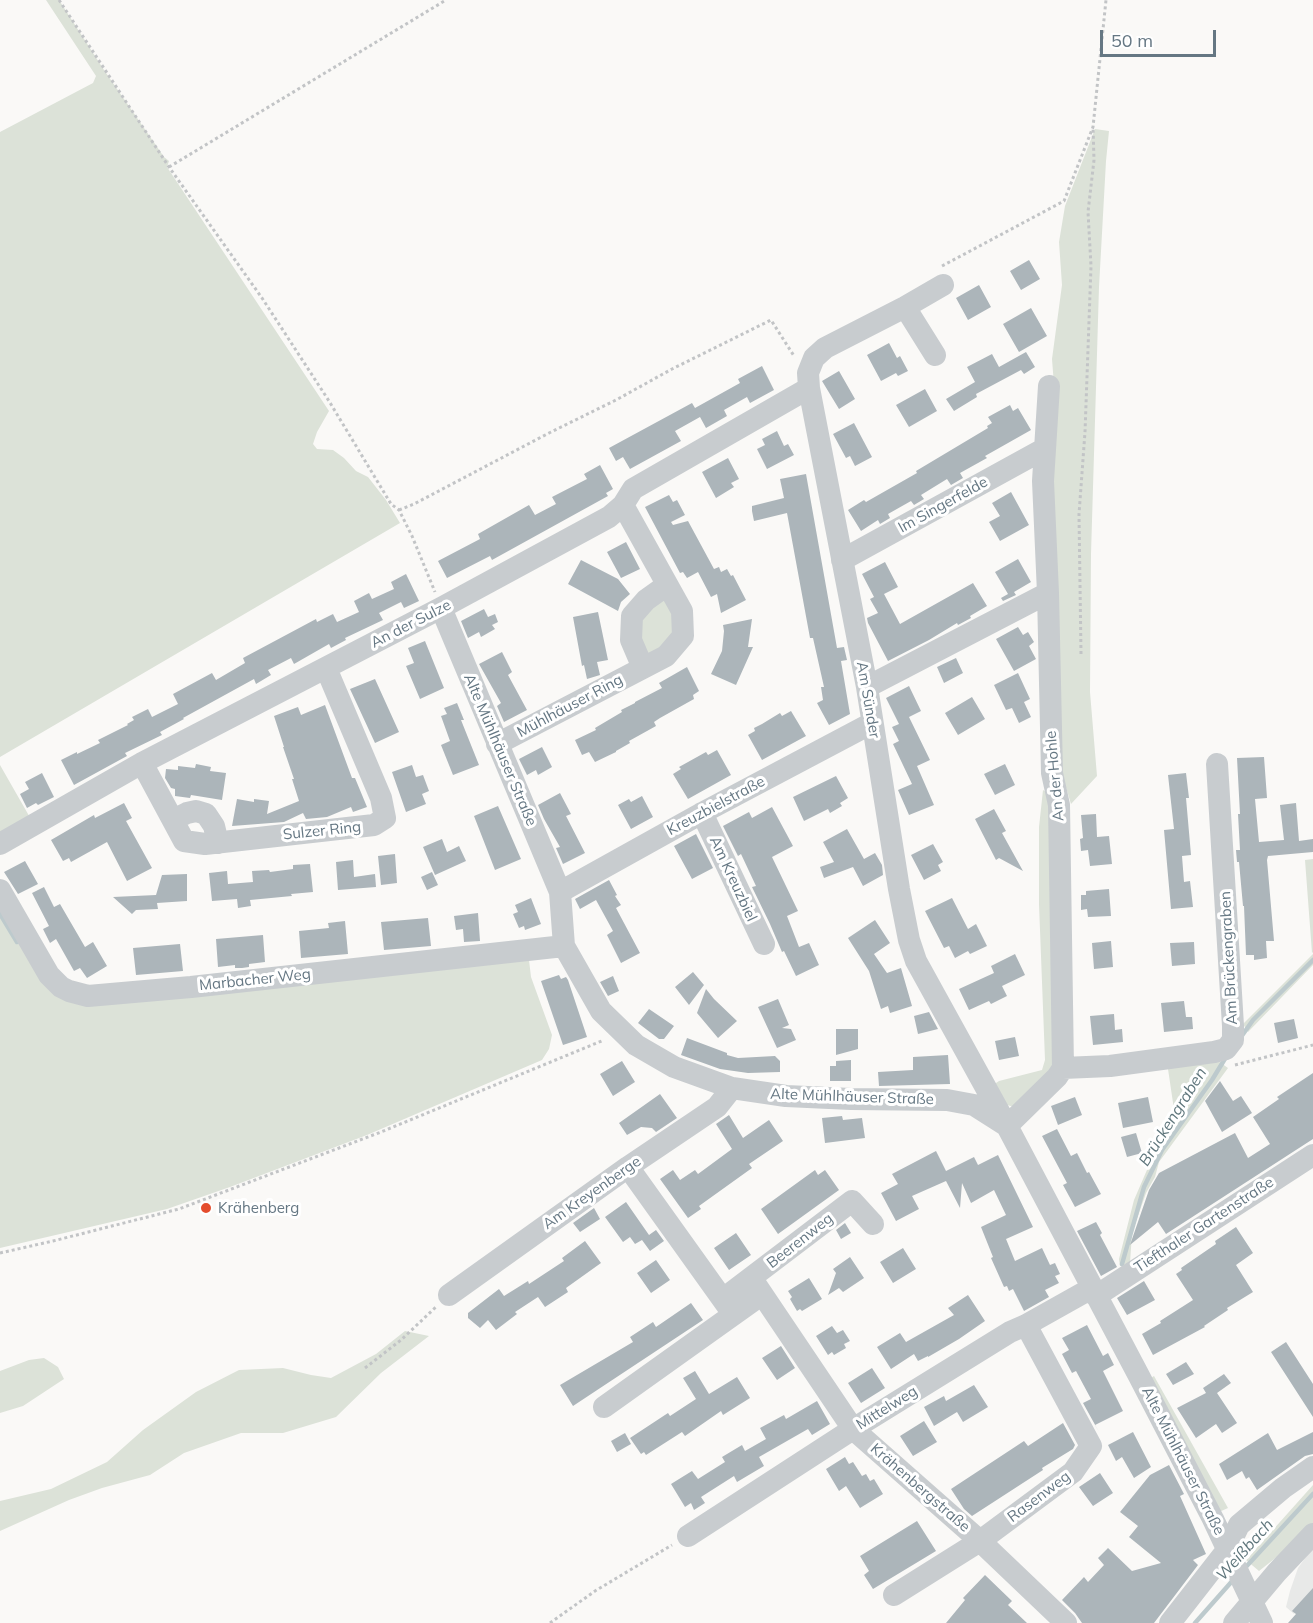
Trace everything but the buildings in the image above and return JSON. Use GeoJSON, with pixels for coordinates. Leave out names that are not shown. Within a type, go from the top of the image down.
{"type":"FeatureCollection","features":[{"type":"Feature","properties":{"kind":"street"},"geometry":{"type":"LineString","coordinates":[[808,380],[814,358],[825,348],[905,307],[942,276]]}},
{"type":"Feature","properties":{"kind":"street"},"geometry":{"type":"LineString","coordinates":[[905,307],[935,355]]}},
{"type":"Feature","properties":{"kind":"street","name":"An der Sulze"},"geometry":{"type":"LineString","coordinates":[[0,844],[142,763],[609,518],[624,505],[633,489],[808,380]]}},
{"type":"Feature","properties":{"kind":"street","name":"Am Sünder"},"geometry":{"type":"LineString","coordinates":[[808,380],[867,687],[909,940],[921,970],[1007,1126]]}},
{"type":"Feature","properties":{"kind":"street","name":"An der Hohle"},"geometry":{"type":"LineString","coordinates":[[1049,386],[1043,481],[1052,773],[1059,805],[1063,1068]]}},
{"type":"Feature","properties":{"kind":"street","name":"Im Singerfelde"},"geometry":{"type":"LineString","coordinates":[[842,560],[1044,449]]}},
{"type":"Feature","properties":{"kind":"street","name":"Mühlhäuser Ring"},"geometry":{"type":"LineString","coordinates":[[497,744],[666,656],[683,636],[682,611],[624,505]]}},
{"type":"Feature","properties":{"kind":"street"},"geometry":{"type":"LineString","coordinates":[[643,668],[631,639],[632,616],[646,600],[667,585]]}},
{"type":"Feature","properties":{"kind":"street"},"geometry":{"type":"LineString","coordinates":[[867,687],[1048,593]]}},
{"type":"Feature","properties":{"kind":"street","name":"Alte Mühlhäuser Straße"},"geometry":{"type":"LineString","coordinates":[[441,608],[560,892],[564,946],[601,1011],[636,1045],[674,1066],[732,1088],[786,1096],[947,1100],[975,1106],[1007,1126],[1166,1427],[1262,1623]]}},
{"type":"Feature","properties":{"kind":"street","name":"Sulzer Ring"},"geometry":{"type":"LineString","coordinates":[[142,763],[184,841],[218,843],[374,825],[385,818],[381,798],[326,668]]}},
{"type":"Feature","properties":{"kind":"street","name":"Kreuzbielstraße"},"geometry":{"type":"LineString","coordinates":[[560,892],[702,813],[873,723]]}},
{"type":"Feature","properties":{"kind":"street","name":"Am Brückengraben"},"geometry":{"type":"LineString","coordinates":[[1063,1068],[1110,1066],[1214,1052],[1226,1049],[1233,1041],[1217,764]]}},
{"type":"Feature","properties":{"kind":"street","name":"Am Kreuzbiel"},"geometry":{"type":"LineString","coordinates":[[702,813],[764,944]]}},
{"type":"Feature","properties":{"kind":"street","name":"Marbacher Weg"},"geometry":{"type":"LineString","coordinates":[[0,890],[49,975],[61,987],[88,996],[191,987],[564,946]]}},
{"type":"Feature","properties":{"kind":"street"},"geometry":{"type":"LineString","coordinates":[[1007,1126],[1057,1077],[1063,1068]]}},
{"type":"Feature","properties":{"kind":"street","name":"Am Kreyenberge"},"geometry":{"type":"LineString","coordinates":[[449,1295],[627,1167],[717,1107],[732,1088]]}},
{"type":"Feature","properties":{"kind":"street","name":"Tiefthaler Gartenstraße"},"geometry":{"type":"LineString","coordinates":[[1094,1292],[1313,1155]]}},
{"type":"Feature","properties":{"kind":"street"},"geometry":{"type":"LineString","coordinates":[[627,1167],[728,1307]]}},
{"type":"Feature","properties":{"kind":"street","name":"Beerenweg"},"geometry":{"type":"LineString","coordinates":[[604,1407],[756,1287],[852,1201],[873,1224]]}},
{"type":"Feature","properties":{"kind":"street","name":"Krähenbergstraße"},"geometry":{"type":"LineString","coordinates":[[756,1287],[853,1429],[980,1541],[1066,1623]]}},
{"type":"Feature","properties":{"kind":"street","name":"Mittelweg"},"geometry":{"type":"LineString","coordinates":[[688,1536],[853,1429],[1010,1332],[1094,1292]]}},
{"type":"Feature","properties":{"kind":"street","name":"Rasenweg"},"geometry":{"type":"LineString","coordinates":[[894,1595],[980,1541],[1073,1472],[1091,1446],[1026,1325]]}},
{"type":"Feature","properties":{"kind":"street"},"geometry":{"type":"LineString","coordinates":[[1170,1623],[1231,1559],[1239,1525],[1283,1488],[1313,1467]]}},
{"type":"Feature","properties":{"kind":"street"},"geometry":{"type":"LineString","coordinates":[[1234,1623],[1249,1595],[1277,1572],[1313,1534]]}},
{"type":"Feature","properties":{"kind":"path"},"geometry":{"type":"LineString","coordinates":[[59,0],[169,166],[262,298],[329,401],[391,504],[399,510],[441,608]]}},
{"type":"Feature","properties":{"kind":"path"},"geometry":{"type":"LineString","coordinates":[[169,166],[446,0]]}},
{"type":"Feature","properties":{"kind":"path"},"geometry":{"type":"LineString","coordinates":[[1081,654],[1078,514],[1086,409],[1091,267],[1088,212],[1094,160],[1093,127],[1106,0]]}},
{"type":"Feature","properties":{"kind":"path"},"geometry":{"type":"LineString","coordinates":[[942,276],[1064,201],[1093,127]]}},
{"type":"Feature","properties":{"kind":"path"},"geometry":{"type":"LineString","coordinates":[[399,510],[771,320],[808,380]]}},
{"type":"Feature","properties":{"kind":"path"},"geometry":{"type":"LineString","coordinates":[[0,1253],[179,1209],[381,1132],[622,1032]]}},
{"type":"Feature","properties":{"kind":"path"},"geometry":{"type":"LineString","coordinates":[[1228,1064],[1234,1066],[1313,1045]]}},
{"type":"Feature","properties":{"kind":"path"},"geometry":{"type":"LineString","coordinates":[[365,1368],[401,1340],[449,1295]]}},
{"type":"Feature","properties":{"kind":"path"},"geometry":{"type":"LineString","coordinates":[[552,1622],[595,1591],[688,1536]]}},
{"type":"Feature","properties":{"kind":"shaded area"},"geometry":{"type":"Polygon","coordinates":[[[46,0],[59,0],[104,70],[169,161],[167,167],[329,411],[313,444],[317,449],[333,450],[356,471],[368,477],[400,523],[0,757],[0,132],[93,83],[96,76],[46,0]]]}},
{"type":"Feature","properties":{"kind":"shaded area"},"geometry":{"type":"Polygon","coordinates":[[[1095,129],[1109,131],[1099,287],[1091,554],[1090,692],[1097,776],[1071,804],[1061,771],[1051,513],[1054,385],[1052,359],[1062,285],[1059,242],[1065,206],[1095,129]]]}},
{"type":"Feature","properties":{"kind":"shaded area"},"geometry":{"type":"Polygon","coordinates":[[[666,595],[677,621],[676,637],[646,657],[636,622],[666,595]]]}},
{"type":"Feature","properties":{"kind":"shaded area"},"geometry":{"type":"Polygon","coordinates":[[[0,765],[32,821],[0,839],[0,765]]]}},
{"type":"Feature","properties":{"kind":"shaded area"},"geometry":{"type":"Polygon","coordinates":[[[1043,790],[1052,796],[1060,1067],[1014,1107],[997,1102],[993,1085],[999,1081],[1042,1070],[1045,1060],[1039,904],[1039,827],[1043,790]]]}},
{"type":"Feature","properties":{"kind":"shaded area"},"geometry":{"type":"Polygon","coordinates":[[[1313,859],[1313,952],[1312,953],[1305,860],[1313,859]]]}},
{"type":"Feature","properties":{"kind":"shaded area"},"geometry":{"type":"Polygon","coordinates":[[[0,902],[65,995],[529,960],[531,977],[552,1035],[549,1049],[542,1060],[367,1135],[230,1187],[167,1209],[0,1248],[0,902]]]}},
{"type":"Feature","properties":{"kind":"shaded area"},"geometry":{"type":"Polygon","coordinates":[[[1313,954],[1313,965],[1248,1032],[1243,1024],[1313,954]]]}},
{"type":"Feature","properties":{"kind":"shaded area"},"geometry":{"type":"Polygon","coordinates":[[[1211,1056],[1228,1068],[1159,1162],[1132,1233],[1130,1263],[1126,1267],[1120,1266],[1119,1259],[1134,1200],[1153,1156],[1176,1123],[1168,1069],[1211,1056]]]}},
{"type":"Feature","properties":{"kind":"shaded area"},"geometry":{"type":"Polygon","coordinates":[[[405,1331],[429,1336],[381,1373],[336,1417],[283,1433],[241,1433],[184,1453],[150,1475],[69,1500],[0,1531],[0,1501],[51,1489],[107,1462],[143,1430],[196,1392],[239,1370],[283,1368],[331,1378],[376,1354],[405,1331]]]}},
{"type":"Feature","properties":{"kind":"shaded area"},"geometry":{"type":"Polygon","coordinates":[[[44,1358],[58,1367],[64,1379],[23,1406],[0,1413],[0,1371],[29,1360],[44,1358]]]}},
{"type":"Feature","properties":{"kind":"shaded area"},"geometry":{"type":"Polygon","coordinates":[[[1154,1376],[1228,1508],[1219,1512],[1149,1379],[1154,1376]]]}},
{"type":"Feature","properties":{"kind":"shaded area"},"geometry":{"type":"Polygon","coordinates":[[[1313,1485],[1313,1525],[1302,1537],[1259,1571],[1246,1560],[1313,1485]]]}},
{"type":"Feature","properties":{"kind":"shaded area"},"geometry":{"type":"Polygon","coordinates":[[[1313,1547],[1313,1622],[1298,1610],[1294,1614],[1286,1607],[1298,1568],[1313,1547]]]}},
{"type":"Feature","properties":{"kind":"waterway"},"geometry":{"type":"LineString","coordinates":[[0,914],[17,942]]}},
{"type":"Feature","properties":{"kind":"waterway","name":"Brückengraben"},"geometry":{"type":"LineString","coordinates":[[1241,1037],[1253,1020],[1313,960]]}},
{"type":"Feature","properties":{"kind":"waterway","name":"Brückengraben"},"geometry":{"type":"LineString","coordinates":[[1122,1264],[1144,1187],[1162,1150],[1226,1057]]}},
{"type":"Feature","properties":{"kind":"waterway","name":"Weißbach"},"geometry":{"type":"LineString","coordinates":[[1244,1569],[1313,1494]]}},
{"type":"Feature","properties":{"kind":"waterway","name":"Weißbach"},"geometry":{"type":"LineString","coordinates":[[1195,1623],[1234,1579]]}},
{"type":"Feature","properties":{"kind":"place","name":"Krähenberg"},"geometry":{"type":"Point","coordinates":[206,1208]}}]}
